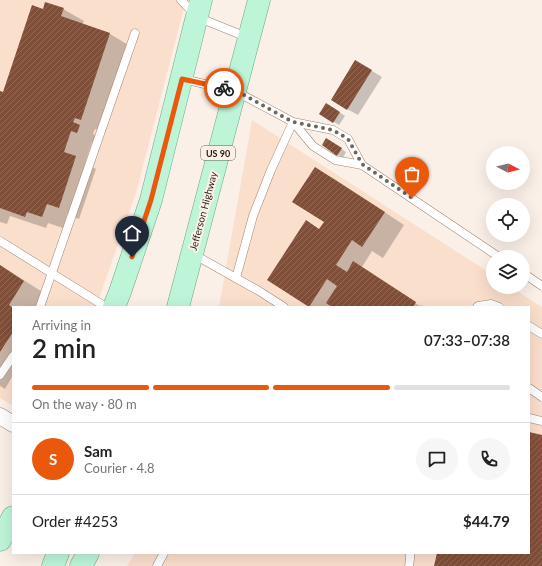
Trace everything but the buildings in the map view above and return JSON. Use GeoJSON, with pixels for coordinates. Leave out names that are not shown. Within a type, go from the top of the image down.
{"type":"FeatureCollection","features":[{"type":"Feature","properties":{"kind":"main road","name":"Jefferson Highway"},"geometry":{"type":"LineString","coordinates":[[178,306],[259,0]]}},
{"type":"Feature","properties":{"kind":"main road"},"geometry":{"type":"LineString","coordinates":[[114,306],[151,200],[199,8]]}},
{"type":"Feature","properties":{"kind":"main road"},"geometry":{"type":"LineString","coordinates":[[127,272],[130,298],[129,306]]}},
{"type":"Feature","properties":{"kind":"main road"},"geometry":{"type":"LineString","coordinates":[[0,540],[12,519]]}},
{"type":"Feature","properties":{"kind":"main road"},"geometry":{"type":"LineString","coordinates":[[53,566],[58,554]]}},
{"type":"Feature","properties":{"kind":"main road"},"geometry":{"type":"LineString","coordinates":[[81,566],[87,554]]}},
{"type":"Feature","properties":{"kind":"street"},"geometry":{"type":"LineString","coordinates":[[0,416],[12,423]]}},
{"type":"Feature","properties":{"kind":"lane"},"geometry":{"type":"LineString","coordinates":[[181,0],[199,8],[249,38]]}},
{"type":"Feature","properties":{"kind":"lane"},"geometry":{"type":"LineString","coordinates":[[40,306],[135,33]]}},
{"type":"Feature","properties":{"kind":"lane"},"geometry":{"type":"LineString","coordinates":[[182,79],[235,90],[293,122],[333,130],[348,139],[362,164]]}},
{"type":"Feature","properties":{"kind":"lane"},"geometry":{"type":"LineString","coordinates":[[293,122],[314,146],[335,160],[362,164],[490,250]]}},
{"type":"Feature","properties":{"kind":"lane"},"geometry":{"type":"LineString","coordinates":[[236,278],[253,216],[271,170],[293,122]]}},
{"type":"Feature","properties":{"kind":"lane"},"geometry":{"type":"LineString","coordinates":[[0,241],[104,306]]}},
{"type":"Feature","properties":{"kind":"lane"},"geometry":{"type":"LineString","coordinates":[[192,253],[282,306]]}},
{"type":"Feature","properties":{"kind":"lane"},"geometry":{"type":"LineString","coordinates":[[530,278],[542,286]]}},
{"type":"Feature","properties":{"kind":"lane"},"geometry":{"type":"LineString","coordinates":[[478,306],[492,304],[497,306]]}},
{"type":"Feature","properties":{"kind":"lane"},"geometry":{"type":"LineString","coordinates":[[530,327],[542,334]]}},
{"type":"Feature","properties":{"kind":"lane"},"geometry":{"type":"LineString","coordinates":[[0,375],[12,357]]}},
{"type":"Feature","properties":{"kind":"lane"},"geometry":{"type":"LineString","coordinates":[[530,389],[542,397]]}},
{"type":"Feature","properties":{"kind":"lane"},"geometry":{"type":"LineString","coordinates":[[530,418],[542,421]]}},
{"type":"Feature","properties":{"kind":"lane"},"geometry":{"type":"LineString","coordinates":[[157,566],[163,554]]}},
{"type":"Feature","properties":{"kind":"lane"},"geometry":{"type":"LineString","coordinates":[[409,566],[410,554]]}},
{"type":"Feature","properties":{"kind":"shaded area"},"geometry":{"type":"Polygon","coordinates":[[[0,0],[186,0],[136,193],[96,306],[12,306],[12,405],[0,398],[0,0]]]}},
{"type":"Feature","properties":{"kind":"shaded area"},"geometry":{"type":"Polygon","coordinates":[[[252,120],[486,270],[486,294],[522,294],[542,307],[542,566],[127,566],[134,554],[530,554],[530,306],[219,306],[252,120]]]}},
{"type":"Feature","properties":{"kind":"way so far"},"geometry":{"type":"LineString","coordinates":[[224,88],[235,90],[293,122],[333,130],[348,139],[362,164],[412,198]]}},
{"type":"Feature","properties":{"kind":"route"},"geometry":{"type":"LineString","coordinates":[[132,257],[151,200],[182,79],[224,88]]}}]}
